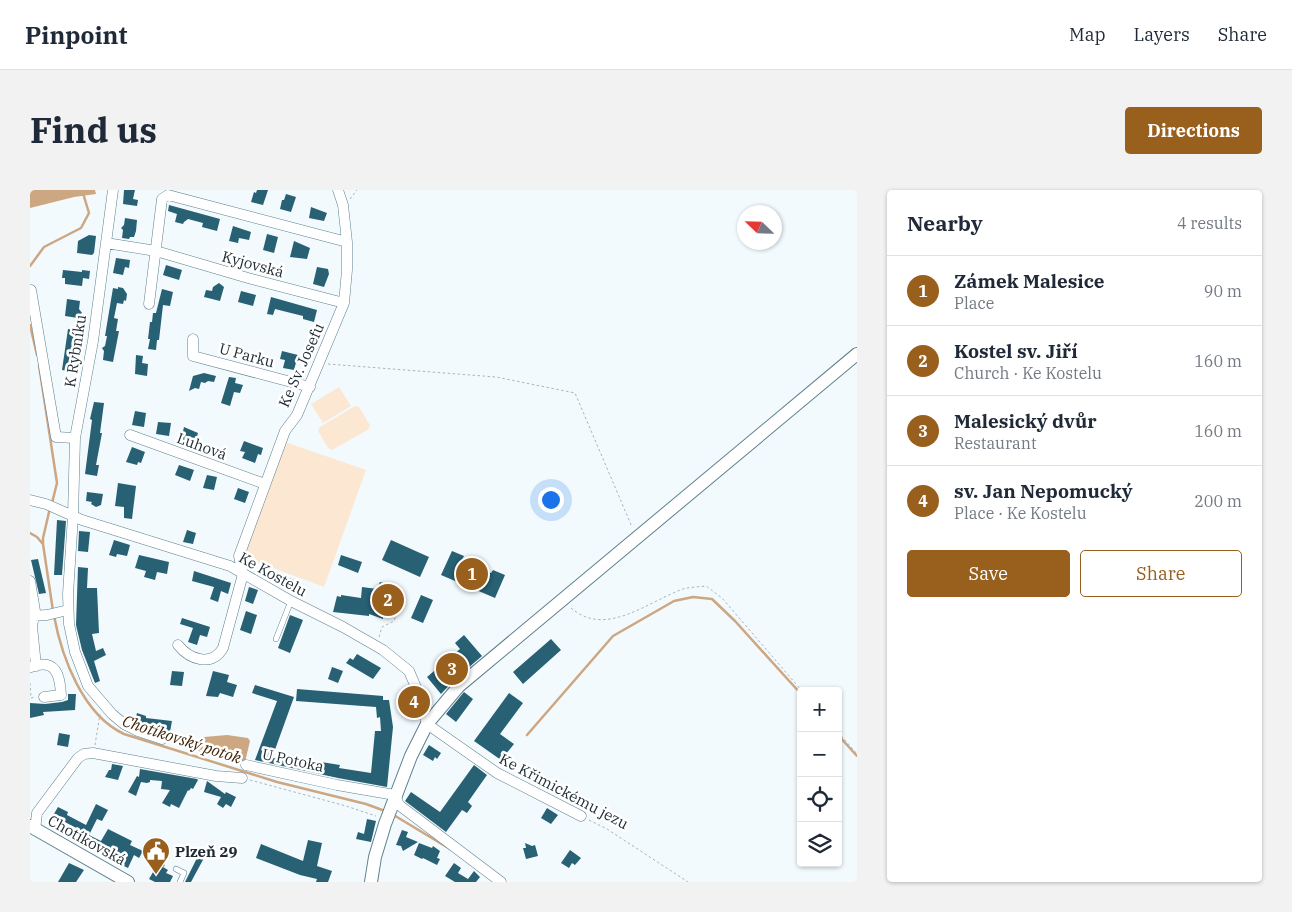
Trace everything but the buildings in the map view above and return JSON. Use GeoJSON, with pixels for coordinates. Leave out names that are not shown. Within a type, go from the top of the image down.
{"type":"FeatureCollection","features":[{"type":"Feature","properties":{"kind":"street","name":"K Rybníku"},"geometry":{"type":"LineString","coordinates":[[73,516],[75,438],[93,340],[113,190]]}},
{"type":"Feature","properties":{"kind":"street","name":"Ke Sv. Josefu"},"geometry":{"type":"LineString","coordinates":[[178,645],[185,654],[208,660],[214,659],[219,655],[223,648],[243,574],[239,556],[285,431],[297,415],[310,387],[344,303],[347,242],[344,205],[338,190]]}},
{"type":"Feature","properties":{"kind":"street"},"geometry":{"type":"LineString","coordinates":[[149,304],[164,197],[168,194],[347,242]]}},
{"type":"Feature","properties":{"kind":"street","name":"Kyjovská"},"geometry":{"type":"LineString","coordinates":[[106,243],[156,251],[344,303]]}},
{"type":"Feature","properties":{"kind":"street"},"geometry":{"type":"LineString","coordinates":[[31,290],[56,437],[75,438]]}},
{"type":"Feature","properties":{"kind":"street","name":"U Parku"},"geometry":{"type":"LineString","coordinates":[[193,339],[193,356],[310,387]]}},
{"type":"Feature","properties":{"kind":"street"},"geometry":{"type":"LineString","coordinates":[[371,882],[375,857],[390,809],[411,756],[427,724],[459,686],[857,354]]}},
{"type":"Feature","properties":{"kind":"street","name":"Luhová"},"geometry":{"type":"LineString","coordinates":[[130,435],[265,484]]}},
{"type":"Feature","properties":{"kind":"street","name":"Ke Kostelu"},"geometry":{"type":"LineString","coordinates":[[30,500],[51,506],[73,516],[230,566],[291,601],[343,627],[376,646],[408,671],[421,699],[427,724]]}},
{"type":"Feature","properties":{"kind":"street"},"geometry":{"type":"LineString","coordinates":[[73,516],[64,610],[71,638],[88,686],[112,714],[124,724],[162,739]]}},
{"type":"Feature","properties":{"kind":"street"},"geometry":{"type":"LineString","coordinates":[[30,581],[33,667],[42,664],[51,666],[56,671],[61,695],[44,697]]}},
{"type":"Feature","properties":{"kind":"street"},"geometry":{"type":"LineString","coordinates":[[32,615],[47,615],[64,610]]}},
{"type":"Feature","properties":{"kind":"street","name":"Ke Křimickému jezu"},"geometry":{"type":"LineString","coordinates":[[427,724],[496,773],[581,816]]}},
{"type":"Feature","properties":{"kind":"street"},"geometry":{"type":"LineString","coordinates":[[32,831],[37,813],[78,758],[84,754],[93,753],[216,776],[242,778]]}},
{"type":"Feature","properties":{"kind":"street","name":"U Potoka"},"geometry":{"type":"LineString","coordinates":[[246,765],[337,785],[390,809]]}},
{"type":"Feature","properties":{"kind":"street"},"geometry":{"type":"LineString","coordinates":[[390,809],[398,805],[501,882]]}},
{"type":"Feature","properties":{"kind":"street","name":"Chotíkovská"},"geometry":{"type":"LineString","coordinates":[[32,831],[128,882]]}},
{"type":"Feature","properties":{"kind":"lane"},"geometry":{"type":"LineString","coordinates":[[276,639],[291,601]]}},
{"type":"Feature","properties":{"kind":"lane"},"geometry":{"type":"LineString","coordinates":[[176,869],[184,873],[180,882]]}},
{"type":"Feature","properties":{"kind":"path"},"geometry":{"type":"LineString","coordinates":[[319,363],[496,377],[576,393],[636,537]]}},
{"type":"Feature","properties":{"kind":"path"},"geometry":{"type":"LineString","coordinates":[[564,598],[563,602],[576,613],[591,619],[605,620],[627,615],[685,588],[706,586],[722,598],[799,687]]}},
{"type":"Feature","properties":{"kind":"path"},"geometry":{"type":"LineString","coordinates":[[382,628],[394,621],[402,600]]}},
{"type":"Feature","properties":{"kind":"path"},"geometry":{"type":"LineString","coordinates":[[30,683],[31,698],[44,697]]}},
{"type":"Feature","properties":{"kind":"path"},"geometry":{"type":"LineString","coordinates":[[93,753],[100,712]]}},
{"type":"Feature","properties":{"kind":"path"},"geometry":{"type":"LineString","coordinates":[[842,737],[857,754]]}},
{"type":"Feature","properties":{"kind":"path","name":"U Potoka"},"geometry":{"type":"LineString","coordinates":[[162,739],[189,745],[205,754],[246,765]]}},
{"type":"Feature","properties":{"kind":"path"},"geometry":{"type":"LineString","coordinates":[[242,778],[346,806],[390,809]]}},
{"type":"Feature","properties":{"kind":"path","name":"Ke Křimickému jezu"},"geometry":{"type":"LineString","coordinates":[[581,816],[607,829],[688,882]]}},
{"type":"Feature","properties":{"kind":"shaded area"},"geometry":{"type":"Polygon","coordinates":[[[30,190],[95,190],[96,194],[74,197],[30,208],[30,190]]]}},
{"type":"Feature","properties":{"kind":"shaded area"},"geometry":{"type":"Polygon","coordinates":[[[339,387],[351,406],[323,423],[311,404],[339,387]]]}},
{"type":"Feature","properties":{"kind":"shaded area"},"geometry":{"type":"Polygon","coordinates":[[[355,406],[359,407],[370,425],[369,429],[332,450],[328,448],[318,431],[320,427],[355,406]]]}},
{"type":"Feature","properties":{"kind":"shaded area"},"geometry":{"type":"Polygon","coordinates":[[[285,442],[366,470],[324,587],[244,557],[285,442]]]}},
{"type":"Feature","properties":{"kind":"shaded area"},"geometry":{"type":"Polygon","coordinates":[[[227,735],[248,738],[250,741],[245,762],[213,755],[194,747],[197,740],[204,737],[227,735]]]}},
{"type":"Feature","properties":{"kind":"waterway"},"geometry":{"type":"LineString","coordinates":[[30,266],[44,247],[81,228],[89,213],[82,190]]}},
{"type":"Feature","properties":{"kind":"waterway","name":"Chotíkovský potok"},"geometry":{"type":"LineString","coordinates":[[30,325],[37,355]]}},
{"type":"Feature","properties":{"kind":"waterway","name":"Chotíkovský potok"},"geometry":{"type":"LineString","coordinates":[[39,365],[57,483],[52,503]]}},
{"type":"Feature","properties":{"kind":"waterway","name":"Chotíkovský potok"},"geometry":{"type":"LineString","coordinates":[[50,508],[43,544],[53,611]]}},
{"type":"Feature","properties":{"kind":"waterway"},"geometry":{"type":"LineString","coordinates":[[30,533],[42,543]]}},
{"type":"Feature","properties":{"kind":"waterway"},"geometry":{"type":"LineString","coordinates":[[527,735],[613,636],[674,601],[693,597],[712,599],[735,621],[797,690]]}},
{"type":"Feature","properties":{"kind":"waterway","name":"Chotíkovský potok"},"geometry":{"type":"LineString","coordinates":[[54,616],[69,667],[77,684],[97,713],[124,734],[277,782],[366,804],[385,811]]}},
{"type":"Feature","properties":{"kind":"waterway"},"geometry":{"type":"LineString","coordinates":[[842,739],[857,756]]}},
{"type":"Feature","properties":{"kind":"waterway","name":"Chotíkovský potok"},"geometry":{"type":"LineString","coordinates":[[392,814],[450,849]]}},
{"type":"Feature","properties":{"kind":"place","name":"Zámek Malesice"},"geometry":{"type":"Point","coordinates":[472,574]}},
{"type":"Feature","properties":{"kind":"place","name":"Kostel sv. Jiří"},"geometry":{"type":"Point","coordinates":[388,600]}},
{"type":"Feature","properties":{"kind":"place","name":"Malesický dvůr"},"geometry":{"type":"Point","coordinates":[452,669]}},
{"type":"Feature","properties":{"kind":"place","name":"sv. Jan Nepomucký"},"geometry":{"type":"Point","coordinates":[414,702]}},
{"type":"Feature","properties":{"kind":"place","name":"Plzeň 29"},"geometry":{"type":"Point","coordinates":[156,875]}}]}
